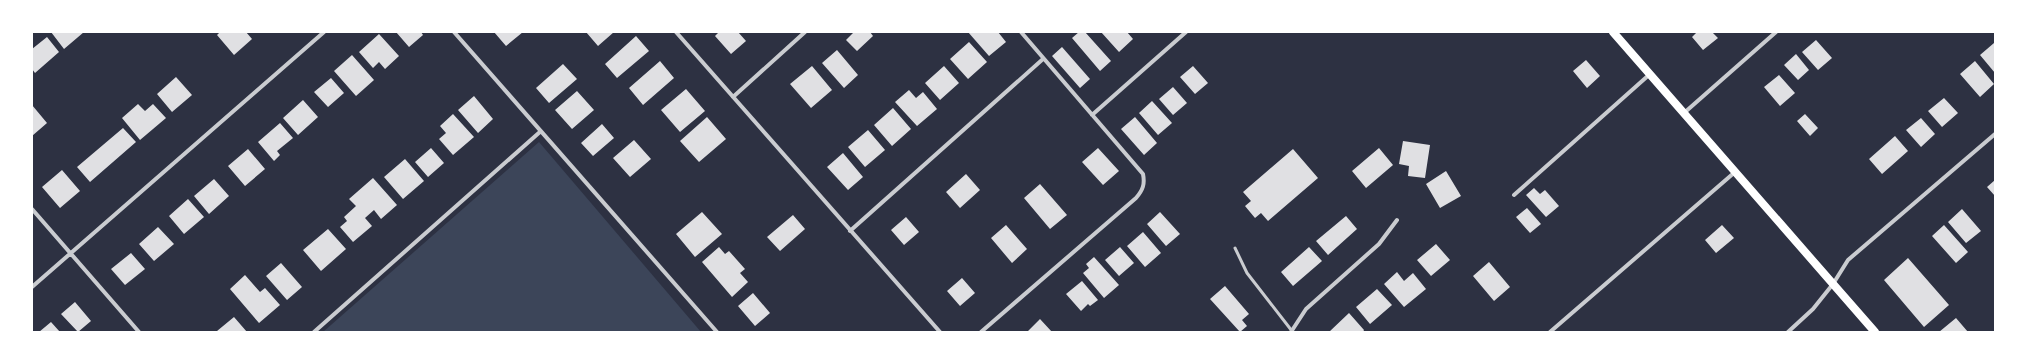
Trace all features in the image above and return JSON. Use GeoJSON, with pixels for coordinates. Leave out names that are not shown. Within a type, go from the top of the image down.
{"type":"FeatureCollection","features":[{"type":"Feature","properties":{"kind":"main road"},"geometry":{"type":"LineString","coordinates":[[1613,32],[1875,332]]}},
{"type":"Feature","properties":{"kind":"street"},"geometry":{"type":"LineString","coordinates":[[32,288],[324,32]]}},
{"type":"Feature","properties":{"kind":"street"},"geometry":{"type":"LineString","coordinates":[[454,32],[717,332]]}},
{"type":"Feature","properties":{"kind":"street"},"geometry":{"type":"LineString","coordinates":[[676,32],[940,332]]}},
{"type":"Feature","properties":{"kind":"street"},"geometry":{"type":"LineString","coordinates":[[733,97],[805,32]]}},
{"type":"Feature","properties":{"kind":"street"},"geometry":{"type":"LineString","coordinates":[[981,332],[1136,198],[1142,191],[1144,180],[1143,174],[1021,32]]}},
{"type":"Feature","properties":{"kind":"street"},"geometry":{"type":"LineString","coordinates":[[1092,115],[1186,32]]}},
{"type":"Feature","properties":{"kind":"street"},"geometry":{"type":"LineString","coordinates":[[1684,113],[1776,32]]}},
{"type":"Feature","properties":{"kind":"street"},"geometry":{"type":"LineString","coordinates":[[850,231],[1043,59]]}},
{"type":"Feature","properties":{"kind":"street"},"geometry":{"type":"LineString","coordinates":[[1514,195],[1650,74]]}},
{"type":"Feature","properties":{"kind":"street"},"geometry":{"type":"LineString","coordinates":[[314,332],[541,131]]}},
{"type":"Feature","properties":{"kind":"street"},"geometry":{"type":"LineString","coordinates":[[1788,332],[1813,309],[1833,284],[1848,260],[1995,134]]}},
{"type":"Feature","properties":{"kind":"street"},"geometry":{"type":"LineString","coordinates":[[1550,332],[1736,172]]}},
{"type":"Feature","properties":{"kind":"street"},"geometry":{"type":"LineString","coordinates":[[32,209],[139,332]]}},
{"type":"Feature","properties":{"kind":"street"},"geometry":{"type":"LineString","coordinates":[[1292,332],[1306,309],[1379,244],[1397,220]]}},
{"type":"Feature","properties":{"kind":"lane"},"geometry":{"type":"LineString","coordinates":[[1235,248],[1247,273],[1292,332]]}},
{"type":"Feature","properties":{"kind":"shaded area"},"geometry":{"type":"Polygon","coordinates":[[[539,142],[701,332],[323,332],[539,142]]]}},
{"type":"Feature","properties":{"kind":"building"},"geometry":{"type":"Polygon","coordinates":[[[51,32],[84,32],[64,49],[51,32]]]}},
{"type":"Feature","properties":{"kind":"building"},"geometry":{"type":"Polygon","coordinates":[[[220,32],[246,32],[252,39],[234,55],[217,35],[220,32]]]}},
{"type":"Feature","properties":{"kind":"building"},"geometry":{"type":"Polygon","coordinates":[[[396,32],[421,32],[423,35],[409,47],[396,32]]]}},
{"type":"Feature","properties":{"kind":"building"},"geometry":{"type":"Polygon","coordinates":[[[494,32],[523,32],[506,46],[494,32]]]}},
{"type":"Feature","properties":{"kind":"building"},"geometry":{"type":"Polygon","coordinates":[[[586,32],[614,32],[598,46],[586,32]]]}},
{"type":"Feature","properties":{"kind":"building"},"geometry":{"type":"Polygon","coordinates":[[[719,32],[738,32],[746,41],[731,54],[715,36],[719,32]]]}},
{"type":"Feature","properties":{"kind":"building"},"geometry":{"type":"Polygon","coordinates":[[[854,32],[870,32],[873,36],[857,51],[846,40],[854,32]]]}},
{"type":"Feature","properties":{"kind":"building"},"geometry":{"type":"Polygon","coordinates":[[[968,32],[998,32],[1006,42],[989,56],[968,32]]]}},
{"type":"Feature","properties":{"kind":"building"},"geometry":{"type":"Polygon","coordinates":[[[1079,32],[1085,32],[1111,61],[1100,71],[1072,38],[1079,32]]]}},
{"type":"Feature","properties":{"kind":"building"},"geometry":{"type":"Polygon","coordinates":[[[1101,32],[1127,32],[1133,39],[1119,52],[1101,32]]]}},
{"type":"Feature","properties":{"kind":"building"},"geometry":{"type":"Polygon","coordinates":[[[1697,32],[1712,32],[1718,38],[1703,50],[1692,37],[1697,32]]]}},
{"type":"Feature","properties":{"kind":"building"},"geometry":{"type":"Polygon","coordinates":[[[379,34],[399,56],[385,69],[379,62],[373,68],[359,52],[379,34]]]}},
{"type":"Feature","properties":{"kind":"building"},"geometry":{"type":"Polygon","coordinates":[[[636,36],[649,51],[617,78],[605,64],[636,36]]]}},
{"type":"Feature","properties":{"kind":"building"},"geometry":{"type":"Polygon","coordinates":[[[47,37],[59,52],[35,73],[32,69],[32,49],[47,37]]]}},
{"type":"Feature","properties":{"kind":"building"},"geometry":{"type":"Polygon","coordinates":[[[1816,40],[1832,58],[1818,70],[1802,52],[1816,40]]]}},
{"type":"Feature","properties":{"kind":"building"},"geometry":{"type":"Polygon","coordinates":[[[969,42],[987,62],[968,79],[950,59],[969,42]]]}},
{"type":"Feature","properties":{"kind":"building"},"geometry":{"type":"Polygon","coordinates":[[[1994,43],[1995,45],[1995,73],[1980,55],[1994,43]]]}},
{"type":"Feature","properties":{"kind":"building"},"geometry":{"type":"Polygon","coordinates":[[[1062,47],[1090,79],[1080,88],[1052,56],[1062,47]]]}},
{"type":"Feature","properties":{"kind":"building"},"geometry":{"type":"Polygon","coordinates":[[[837,50],[858,75],[844,88],[822,63],[837,50]]]}},
{"type":"Feature","properties":{"kind":"building"},"geometry":{"type":"Polygon","coordinates":[[[1796,54],[1809,70],[1798,80],[1784,65],[1796,54]]]}},
{"type":"Feature","properties":{"kind":"building"},"geometry":{"type":"Polygon","coordinates":[[[352,55],[374,80],[356,96],[334,71],[352,55]]]}},
{"type":"Feature","properties":{"kind":"building"},"geometry":{"type":"Polygon","coordinates":[[[1586,60],[1600,76],[1587,88],[1573,71],[1586,60]]]}},
{"type":"Feature","properties":{"kind":"building"},"geometry":{"type":"Polygon","coordinates":[[[660,61],[674,78],[643,105],[629,88],[660,61]]]}},
{"type":"Feature","properties":{"kind":"building"},"geometry":{"type":"Polygon","coordinates":[[[1975,61],[1994,84],[1980,97],[1960,74],[1975,61]]]}},
{"type":"Feature","properties":{"kind":"building"},"geometry":{"type":"Polygon","coordinates":[[[563,64],[577,79],[549,103],[536,88],[563,64]]]}},
{"type":"Feature","properties":{"kind":"building"},"geometry":{"type":"Polygon","coordinates":[[[812,66],[832,90],[811,108],[790,84],[812,66]]]}},
{"type":"Feature","properties":{"kind":"building"},"geometry":{"type":"Polygon","coordinates":[[[944,66],[959,83],[940,100],[925,83],[944,66]]]}},
{"type":"Feature","properties":{"kind":"building"},"geometry":{"type":"Polygon","coordinates":[[[1193,66],[1208,83],[1195,94],[1180,77],[1193,66]]]}},
{"type":"Feature","properties":{"kind":"building"},"geometry":{"type":"Polygon","coordinates":[[[1779,75],[1795,93],[1780,106],[1764,87],[1779,75]]]}},
{"type":"Feature","properties":{"kind":"building"},"geometry":{"type":"Polygon","coordinates":[[[176,77],[192,95],[172,112],[157,94],[176,77]]]}},
{"type":"Feature","properties":{"kind":"building"},"geometry":{"type":"Polygon","coordinates":[[[331,78],[344,93],[328,107],[314,92],[331,78]]]}},
{"type":"Feature","properties":{"kind":"building"},"geometry":{"type":"Polygon","coordinates":[[[1173,87],[1187,103],[1173,115],[1159,99],[1173,87]]]}},
{"type":"Feature","properties":{"kind":"building"},"geometry":{"type":"Polygon","coordinates":[[[686,89],[705,111],[680,132],[661,110],[686,89]]]}},
{"type":"Feature","properties":{"kind":"building"},"geometry":{"type":"Polygon","coordinates":[[[909,90],[916,98],[923,92],[937,109],[917,126],[895,102],[909,90]]]}},
{"type":"Feature","properties":{"kind":"building"},"geometry":{"type":"Polygon","coordinates":[[[577,91],[594,110],[572,129],[555,110],[577,91]]]}},
{"type":"Feature","properties":{"kind":"building"},"geometry":{"type":"Polygon","coordinates":[[[474,96],[493,119],[478,133],[458,110],[474,96]]]}},
{"type":"Feature","properties":{"kind":"building"},"geometry":{"type":"Polygon","coordinates":[[[1944,98],[1958,113],[1942,127],[1928,111],[1944,98]]]}},
{"type":"Feature","properties":{"kind":"building"},"geometry":{"type":"Polygon","coordinates":[[[303,100],[318,117],[298,135],[283,118],[303,100]]]}},
{"type":"Feature","properties":{"kind":"building"},"geometry":{"type":"Polygon","coordinates":[[[1152,101],[1172,123],[1158,135],[1139,113],[1152,101]]]}},
{"type":"Feature","properties":{"kind":"building"},"geometry":{"type":"Polygon","coordinates":[[[138,104],[145,111],[153,104],[166,118],[140,140],[122,118],[138,104]]]}},
{"type":"Feature","properties":{"kind":"building"},"geometry":{"type":"Polygon","coordinates":[[[32,105],[47,123],[32,136],[32,105]]]}},
{"type":"Feature","properties":{"kind":"building"},"geometry":{"type":"Polygon","coordinates":[[[893,108],[911,129],[892,146],[874,125],[893,108]]]}},
{"type":"Feature","properties":{"kind":"building"},"geometry":{"type":"Polygon","coordinates":[[[453,114],[474,137],[453,155],[439,139],[446,133],[440,126],[453,114]]]}},
{"type":"Feature","properties":{"kind":"building"},"geometry":{"type":"Polygon","coordinates":[[[1805,114],[1818,128],[1810,136],[1797,121],[1805,114]]]}},
{"type":"Feature","properties":{"kind":"building"},"geometry":{"type":"Polygon","coordinates":[[[707,117],[726,139],[699,162],[680,141],[707,117]]]}},
{"type":"Feature","properties":{"kind":"building"},"geometry":{"type":"Polygon","coordinates":[[[1135,117],[1157,143],[1144,155],[1121,129],[1135,117]]]}},
{"type":"Feature","properties":{"kind":"building"},"geometry":{"type":"Polygon","coordinates":[[[1921,118],[1935,134],[1921,147],[1906,130],[1921,118]]]}},
{"type":"Feature","properties":{"kind":"building"},"geometry":{"type":"Polygon","coordinates":[[[280,123],[293,138],[277,151],[280,155],[274,161],[258,142],[280,123]]]}},
{"type":"Feature","properties":{"kind":"building"},"geometry":{"type":"Polygon","coordinates":[[[602,124],[614,138],[593,156],[581,143],[602,124]]]}},
{"type":"Feature","properties":{"kind":"building"},"geometry":{"type":"Polygon","coordinates":[[[123,128],[136,142],[90,182],[77,167],[123,128]]]}},
{"type":"Feature","properties":{"kind":"building"},"geometry":{"type":"Polygon","coordinates":[[[868,130],[885,150],[865,167],[848,147],[868,130]]]}},
{"type":"Feature","properties":{"kind":"building"},"geometry":{"type":"Polygon","coordinates":[[[1895,136],[1908,151],[1882,174],[1869,159],[1895,136]]]}},
{"type":"Feature","properties":{"kind":"building"},"geometry":{"type":"Polygon","coordinates":[[[634,140],[651,159],[630,177],[613,158],[634,140]]]}},
{"type":"Feature","properties":{"kind":"building"},"geometry":{"type":"Polygon","coordinates":[[[1403,141],[1430,145],[1425,178],[1408,176],[1409,166],[1399,164],[1403,141]]]}},
{"type":"Feature","properties":{"kind":"building"},"geometry":{"type":"Polygon","coordinates":[[[431,148],[444,163],[428,177],[415,162],[431,148]]]}},
{"type":"Feature","properties":{"kind":"building"},"geometry":{"type":"Polygon","coordinates":[[[1098,148],[1119,171],[1103,185],[1082,162],[1098,148]]]}},
{"type":"Feature","properties":{"kind":"building"},"geometry":{"type":"Polygon","coordinates":[[[1379,148],[1393,165],[1366,188],[1352,171],[1379,148]]]}},
{"type":"Feature","properties":{"kind":"building"},"geometry":{"type":"Polygon","coordinates":[[[248,149],[265,169],[245,186],[228,166],[248,149]]]}},
{"type":"Feature","properties":{"kind":"building"},"geometry":{"type":"Polygon","coordinates":[[[1293,149],[1318,178],[1268,221],[1261,213],[1255,218],[1245,206],[1251,201],[1243,192],[1293,149]]]}},
{"type":"Feature","properties":{"kind":"building"},"geometry":{"type":"Polygon","coordinates":[[[843,153],[863,177],[848,190],[827,167],[843,153]]]}},
{"type":"Feature","properties":{"kind":"building"},"geometry":{"type":"Polygon","coordinates":[[[405,159],[424,181],[403,199],[384,177],[405,159]]]}},
{"type":"Feature","properties":{"kind":"building"},"geometry":{"type":"Polygon","coordinates":[[[62,170],[80,191],[60,208],[42,187],[62,170]]]}},
{"type":"Feature","properties":{"kind":"building"},"geometry":{"type":"Polygon","coordinates":[[[1446,171],[1461,196],[1440,208],[1426,184],[1446,171]]]}},
{"type":"Feature","properties":{"kind":"building"},"geometry":{"type":"Polygon","coordinates":[[[966,174],[980,190],[960,208],[946,192],[966,174]]]}},
{"type":"Feature","properties":{"kind":"building"},"geometry":{"type":"Polygon","coordinates":[[[373,178],[397,205],[381,219],[374,210],[365,218],[372,226],[353,242],[340,227],[347,221],[344,217],[356,206],[349,199],[373,178]]]}},
{"type":"Feature","properties":{"kind":"building"},"geometry":{"type":"Polygon","coordinates":[[[214,179],[229,196],[209,214],[194,196],[214,179]]]}},
{"type":"Feature","properties":{"kind":"building"},"geometry":{"type":"Polygon","coordinates":[[[1995,180],[1995,196],[1987,187],[1995,180]]]}},
{"type":"Feature","properties":{"kind":"building"},"geometry":{"type":"Polygon","coordinates":[[[1040,184],[1067,215],[1050,229],[1024,198],[1040,184]]]}},
{"type":"Feature","properties":{"kind":"building"},"geometry":{"type":"Polygon","coordinates":[[[1534,188],[1540,194],[1545,190],[1559,206],[1546,217],[1526,195],[1534,188]]]}},
{"type":"Feature","properties":{"kind":"building"},"geometry":{"type":"Polygon","coordinates":[[[188,199],[204,217],[184,234],[169,216],[188,199]]]}},
{"type":"Feature","properties":{"kind":"building"},"geometry":{"type":"Polygon","coordinates":[[[1527,208],[1541,224],[1530,233],[1516,217],[1527,208]]]}},
{"type":"Feature","properties":{"kind":"building"},"geometry":{"type":"Polygon","coordinates":[[[1962,209],[1981,231],[1966,243],[1948,222],[1962,209]]]}},
{"type":"Feature","properties":{"kind":"building"},"geometry":{"type":"Polygon","coordinates":[[[702,212],[722,234],[695,257],[676,234],[702,212]]]}},
{"type":"Feature","properties":{"kind":"building"},"geometry":{"type":"Polygon","coordinates":[[[1160,212],[1180,234],[1166,246],[1147,224],[1160,212]]]}},
{"type":"Feature","properties":{"kind":"building"},"geometry":{"type":"Polygon","coordinates":[[[793,215],[805,229],[780,251],[767,237],[793,215]]]}},
{"type":"Feature","properties":{"kind":"building"},"geometry":{"type":"Polygon","coordinates":[[[1346,216],[1357,229],[1328,255],[1316,241],[1346,216]]]}},
{"type":"Feature","properties":{"kind":"building"},"geometry":{"type":"Polygon","coordinates":[[[906,217],[919,232],[904,245],[891,230],[906,217]]]}},
{"type":"Feature","properties":{"kind":"building"},"geometry":{"type":"Polygon","coordinates":[[[1006,225],[1027,249],[1012,263],[991,238],[1006,225]]]}},
{"type":"Feature","properties":{"kind":"building"},"geometry":{"type":"Polygon","coordinates":[[[1722,225],[1734,238],[1716,253],[1705,240],[1722,225]]]}},
{"type":"Feature","properties":{"kind":"building"},"geometry":{"type":"Polygon","coordinates":[[[1944,225],[1968,252],[1956,263],[1932,236],[1944,225]]]}},
{"type":"Feature","properties":{"kind":"building"},"geometry":{"type":"Polygon","coordinates":[[[158,227],[174,244],[154,261],[139,244],[158,227]]]}},
{"type":"Feature","properties":{"kind":"building"},"geometry":{"type":"Polygon","coordinates":[[[328,229],[346,249],[321,271],[303,250],[328,229]]]}},
{"type":"Feature","properties":{"kind":"building"},"geometry":{"type":"Polygon","coordinates":[[[1143,232],[1161,253],[1145,267],[1127,246],[1143,232]]]}},
{"type":"Feature","properties":{"kind":"building"},"geometry":{"type":"Polygon","coordinates":[[[1436,244],[1450,260],[1431,276],[1417,260],[1436,244]]]}},
{"type":"Feature","properties":{"kind":"building"},"geometry":{"type":"Polygon","coordinates":[[[719,247],[725,254],[729,251],[745,269],[740,273],[748,282],[732,297],[702,262],[719,247]]]}},
{"type":"Feature","properties":{"kind":"building"},"geometry":{"type":"Polygon","coordinates":[[[1120,247],[1134,263],[1119,276],[1105,260],[1120,247]]]}},
{"type":"Feature","properties":{"kind":"building"},"geometry":{"type":"Polygon","coordinates":[[[1309,247],[1322,261],[1293,286],[1281,272],[1309,247]]]}},
{"type":"Feature","properties":{"kind":"building"},"geometry":{"type":"Polygon","coordinates":[[[131,253],[145,269],[125,285],[111,269],[131,253]]]}},
{"type":"Feature","properties":{"kind":"building"},"geometry":{"type":"Polygon","coordinates":[[[1094,257],[1119,285],[1104,298],[1083,273],[1089,268],[1086,264],[1094,257]]]}},
{"type":"Feature","properties":{"kind":"building"},"geometry":{"type":"Polygon","coordinates":[[[1908,258],[1949,305],[1924,327],[1884,280],[1908,258]]]}},
{"type":"Feature","properties":{"kind":"building"},"geometry":{"type":"Polygon","coordinates":[[[1489,262],[1510,287],[1494,301],[1473,276],[1489,262]]]}},
{"type":"Feature","properties":{"kind":"building"},"geometry":{"type":"Polygon","coordinates":[[[281,263],[302,287],[287,300],[266,276],[281,263]]]}},
{"type":"Feature","properties":{"kind":"building"},"geometry":{"type":"Polygon","coordinates":[[[1397,272],[1404,281],[1413,273],[1426,289],[1404,307],[1384,284],[1397,272]]]}},
{"type":"Feature","properties":{"kind":"building"},"geometry":{"type":"Polygon","coordinates":[[[245,275],[260,292],[265,288],[280,305],[259,323],[230,289],[245,275]]]}},
{"type":"Feature","properties":{"kind":"building"},"geometry":{"type":"Polygon","coordinates":[[[962,278],[975,293],[960,306],[947,291],[962,278]]]}},
{"type":"Feature","properties":{"kind":"building"},"geometry":{"type":"Polygon","coordinates":[[[1082,281],[1098,300],[1090,306],[1088,304],[1081,311],[1066,294],[1082,281]]]}},
{"type":"Feature","properties":{"kind":"building"},"geometry":{"type":"Polygon","coordinates":[[[1225,286],[1249,314],[1242,320],[1247,326],[1240,332],[1210,299],[1225,286]]]}},
{"type":"Feature","properties":{"kind":"building"},"geometry":{"type":"Polygon","coordinates":[[[1377,289],[1392,305],[1370,324],[1356,307],[1377,289]]]}},
{"type":"Feature","properties":{"kind":"building"},"geometry":{"type":"Polygon","coordinates":[[[753,293],[770,313],[755,326],[738,306],[753,293]]]}},
{"type":"Feature","properties":{"kind":"building"},"geometry":{"type":"Polygon","coordinates":[[[75,302],[91,321],[78,332],[61,314],[75,302]]]}},
{"type":"Feature","properties":{"kind":"building"},"geometry":{"type":"Polygon","coordinates":[[[1349,313],[1364,330],[1363,332],[1329,332],[1349,313]]]}},
{"type":"Feature","properties":{"kind":"building"},"geometry":{"type":"Polygon","coordinates":[[[234,317],[247,332],[217,331],[234,317]]]}},
{"type":"Feature","properties":{"kind":"building"},"geometry":{"type":"Polygon","coordinates":[[[1956,318],[1968,332],[1939,332],[1956,318]]]}},
{"type":"Feature","properties":{"kind":"building"},"geometry":{"type":"Polygon","coordinates":[[[1040,319],[1052,332],[1028,331],[1040,319]]]}},
{"type":"Feature","properties":{"kind":"building"},"geometry":{"type":"Polygon","coordinates":[[[51,322],[60,332],[39,332],[51,322]]]}}]}
